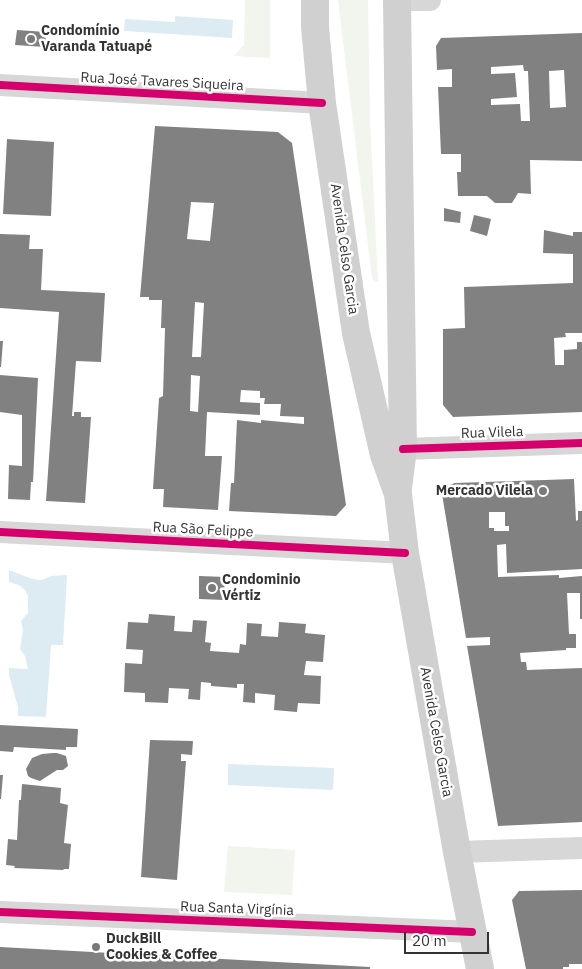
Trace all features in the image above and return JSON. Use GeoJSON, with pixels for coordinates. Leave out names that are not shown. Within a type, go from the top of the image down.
{"type":"FeatureCollection","features":[{"type":"Feature","properties":{"kind":"main road","name":"Avenida Celso Garcia"},"geometry":{"type":"LineString","coordinates":[[315,0],[315,27],[322,103],[356,333],[384,455],[398,494],[405,553],[457,852],[480,969]]}},
{"type":"Feature","properties":{"kind":"main road","name":"Avenida Celso Garcia"},"geometry":{"type":"LineString","coordinates":[[397,0],[403,449],[398,494]]}},
{"type":"Feature","properties":{"kind":"main road"},"geometry":{"type":"LineString","coordinates":[[356,333],[369,342],[379,345],[390,344],[401,337]]}},
{"type":"Feature","properties":{"kind":"street"},"geometry":{"type":"LineString","coordinates":[[397,0],[430,0]]}},
{"type":"Feature","properties":{"kind":"street","name":"Rua José Tavares Siqueira"},"geometry":{"type":"LineString","coordinates":[[0,85],[322,103]]}},
{"type":"Feature","properties":{"kind":"street","name":"Rua Vilela"},"geometry":{"type":"LineString","coordinates":[[403,449],[582,443]]}},
{"type":"Feature","properties":{"kind":"street","name":"Rua São Felippe"},"geometry":{"type":"LineString","coordinates":[[0,532],[405,553]]}},
{"type":"Feature","properties":{"kind":"street"},"geometry":{"type":"LineString","coordinates":[[457,852],[582,848]]}},
{"type":"Feature","properties":{"kind":"street","name":"Rua Santa Virgínia"},"geometry":{"type":"LineString","coordinates":[[0,912],[472,932]]}},
{"type":"Feature","properties":{"kind":"shaded area"},"geometry":{"type":"Polygon","coordinates":[[[245,0],[270,0],[270,58],[234,56],[244,45],[245,0]]]}},
{"type":"Feature","properties":{"kind":"shaded area"},"geometry":{"type":"Polygon","coordinates":[[[338,0],[368,0],[370,119],[378,282],[372,278],[338,0]]]}},
{"type":"Feature","properties":{"kind":"shaded area"},"geometry":{"type":"Polygon","coordinates":[[[175,16],[233,20],[232,38],[124,31],[125,19],[175,22],[175,16]]]}},
{"type":"Feature","properties":{"kind":"shaded area"},"geometry":{"type":"Polygon","coordinates":[[[9,570],[32,579],[42,580],[51,576],[67,575],[63,645],[51,645],[46,717],[18,716],[18,707],[9,675],[9,668],[28,669],[25,656],[20,649],[23,630],[21,621],[28,613],[28,596],[19,585],[9,582],[9,570]]]}},
{"type":"Feature","properties":{"kind":"shaded area"},"geometry":{"type":"Polygon","coordinates":[[[228,764],[334,768],[333,790],[228,785],[228,764]]]}},
{"type":"Feature","properties":{"kind":"shaded area"},"geometry":{"type":"Polygon","coordinates":[[[228,846],[295,850],[292,895],[224,892],[228,846]]]}},
{"type":"Feature","properties":{"kind":"building","name":"Condomínio Varanda Tatuapé"},"geometry":{"type":"Polygon","coordinates":[[[17,30],[46,32],[45,47],[15,45],[17,30]]]}},
{"type":"Feature","properties":{"kind":"building"},"geometry":{"type":"Polygon","coordinates":[[[582,33],[582,161],[530,160],[531,194],[518,193],[512,203],[495,203],[487,196],[458,196],[457,172],[461,172],[461,154],[441,154],[438,87],[452,87],[452,69],[437,70],[436,46],[441,38],[582,33]],[[523,65],[491,67],[491,74],[515,73],[517,97],[491,99],[491,105],[520,104],[521,121],[530,121],[528,71],[524,71],[523,65]],[[564,70],[549,71],[550,108],[566,107],[564,70]]]}},
{"type":"Feature","properties":{"kind":"building"},"geometry":{"type":"Polygon","coordinates":[[[155,126],[278,132],[292,143],[346,505],[336,516],[229,511],[231,483],[234,483],[237,420],[261,423],[261,420],[304,424],[304,417],[280,416],[281,404],[264,404],[265,398],[260,398],[260,391],[241,390],[240,402],[260,403],[260,415],[207,412],[205,456],[222,456],[218,510],[163,507],[164,489],[153,489],[159,398],[163,396],[165,328],[161,328],[162,300],[149,300],[149,297],[140,297],[155,126]],[[191,202],[187,239],[210,241],[214,203],[191,202]],[[195,302],[192,357],[201,357],[204,303],[195,302]],[[191,375],[190,411],[198,412],[200,376],[191,375]]]}},
{"type":"Feature","properties":{"kind":"building"},"geometry":{"type":"Polygon","coordinates":[[[7,139],[54,142],[51,216],[3,214],[7,139]]]}},
{"type":"Feature","properties":{"kind":"building"},"geometry":{"type":"Polygon","coordinates":[[[444,208],[461,212],[460,223],[444,221],[444,208]]]}},
{"type":"Feature","properties":{"kind":"building"},"geometry":{"type":"Polygon","coordinates":[[[474,215],[491,219],[487,236],[470,231],[474,215]]]}},
{"type":"Feature","properties":{"kind":"building"},"geometry":{"type":"Polygon","coordinates":[[[544,230],[573,236],[573,232],[582,232],[582,333],[565,333],[566,337],[554,338],[555,365],[564,365],[564,350],[577,349],[577,342],[582,342],[582,412],[453,417],[443,405],[443,329],[465,328],[464,287],[573,283],[573,254],[543,253],[544,230]]]}},
{"type":"Feature","properties":{"kind":"building"},"geometry":{"type":"Polygon","coordinates":[[[0,234],[30,235],[29,249],[43,249],[41,290],[105,293],[101,362],[76,361],[72,416],[74,416],[74,412],[81,412],[81,417],[91,417],[85,503],[46,501],[59,312],[0,308],[0,234]]]}},
{"type":"Feature","properties":{"kind":"building"},"geometry":{"type":"Polygon","coordinates":[[[0,341],[3,341],[1,367],[0,367],[0,341]]]}},
{"type":"Feature","properties":{"kind":"building"},"geometry":{"type":"Polygon","coordinates":[[[0,375],[38,378],[33,482],[31,482],[30,500],[8,499],[9,465],[22,466],[22,415],[0,412],[0,375]]]}},
{"type":"Feature","properties":{"kind":"building"},"geometry":{"type":"Polygon","coordinates":[[[574,479],[576,521],[578,520],[578,511],[582,511],[582,569],[507,573],[506,544],[497,545],[498,577],[559,575],[559,578],[582,576],[582,619],[580,619],[580,593],[567,593],[569,634],[576,634],[576,648],[520,653],[521,662],[526,662],[527,670],[582,668],[582,822],[498,826],[467,646],[490,645],[490,637],[466,638],[442,494],[446,486],[455,483],[574,479]],[[489,512],[489,528],[494,528],[494,531],[509,531],[509,526],[505,526],[505,512],[489,512]]]}},
{"type":"Feature","properties":{"kind":"building","name":"Condominio Vértiz"},"geometry":{"type":"Polygon","coordinates":[[[199,576],[225,577],[224,600],[199,599],[199,576]]]}},
{"type":"Feature","properties":{"kind":"building"},"geometry":{"type":"Polygon","coordinates":[[[149,614],[175,616],[174,631],[192,632],[193,620],[207,621],[205,642],[211,643],[210,651],[239,653],[240,644],[246,645],[247,623],[262,624],[261,636],[278,637],[279,622],[306,624],[305,633],[325,635],[323,662],[306,661],[304,675],[321,676],[320,704],[298,703],[297,712],[274,710],[275,695],[255,693],[255,703],[243,702],[244,684],[237,684],[237,688],[211,686],[211,683],[201,682],[200,700],[188,699],[189,689],[169,688],[168,703],[145,702],[145,693],[124,692],[125,663],[142,664],[143,650],[126,649],[128,622],[148,623],[149,614]]]}},
{"type":"Feature","properties":{"kind":"building"},"geometry":{"type":"Polygon","coordinates":[[[0,725],[78,729],[77,747],[66,747],[66,750],[14,747],[13,752],[0,751],[0,725]]]}},
{"type":"Feature","properties":{"kind":"building"},"geometry":{"type":"Polygon","coordinates":[[[150,740],[193,741],[192,755],[181,754],[181,761],[186,761],[177,880],[141,877],[150,740]]]}},
{"type":"Feature","properties":{"kind":"building"},"geometry":{"type":"Polygon","coordinates":[[[57,753],[66,756],[68,766],[63,770],[57,770],[40,781],[28,776],[26,769],[32,758],[42,754],[57,753]]]}},
{"type":"Feature","properties":{"kind":"building"},"geometry":{"type":"Polygon","coordinates":[[[0,775],[3,775],[1,799],[0,799],[0,775]]]}},
{"type":"Feature","properties":{"kind":"building"},"geometry":{"type":"Polygon","coordinates":[[[22,784],[61,788],[60,803],[68,805],[64,843],[71,844],[69,869],[14,868],[15,866],[6,865],[8,839],[17,840],[19,800],[21,800],[22,784]]]}},
{"type":"Feature","properties":{"kind":"building"},"geometry":{"type":"Polygon","coordinates":[[[582,890],[582,964],[569,964],[569,967],[563,967],[563,969],[526,969],[512,900],[519,891],[582,890]]]}},
{"type":"Feature","properties":{"kind":"building"},"geometry":{"type":"Polygon","coordinates":[[[0,947],[370,967],[370,969],[0,969],[0,947]]]}},
{"type":"Feature","properties":{"kind":"cycle path"},"geometry":{"type":"LineString","coordinates":[[0,85],[322,103]]}},
{"type":"Feature","properties":{"kind":"cycle path"},"geometry":{"type":"LineString","coordinates":[[403,449],[582,443]]}},
{"type":"Feature","properties":{"kind":"cycle path"},"geometry":{"type":"LineString","coordinates":[[0,532],[405,553]]}},
{"type":"Feature","properties":{"kind":"cycle path"},"geometry":{"type":"LineString","coordinates":[[0,912],[472,932]]}},
{"type":"Feature","properties":{"kind":"place","name":"Condomínio Varanda Tatuapé"},"geometry":{"type":"Point","coordinates":[31,39]}},
{"type":"Feature","properties":{"kind":"place","name":"Mercado Vilela"},"geometry":{"type":"Point","coordinates":[543,491]}},
{"type":"Feature","properties":{"kind":"place","name":"Condominio Vértiz"},"geometry":{"type":"Point","coordinates":[212,588]}},
{"type":"Feature","properties":{"kind":"place","name":"DuckBill Cookies & Coffee"},"geometry":{"type":"Point","coordinates":[96,947]}}]}
